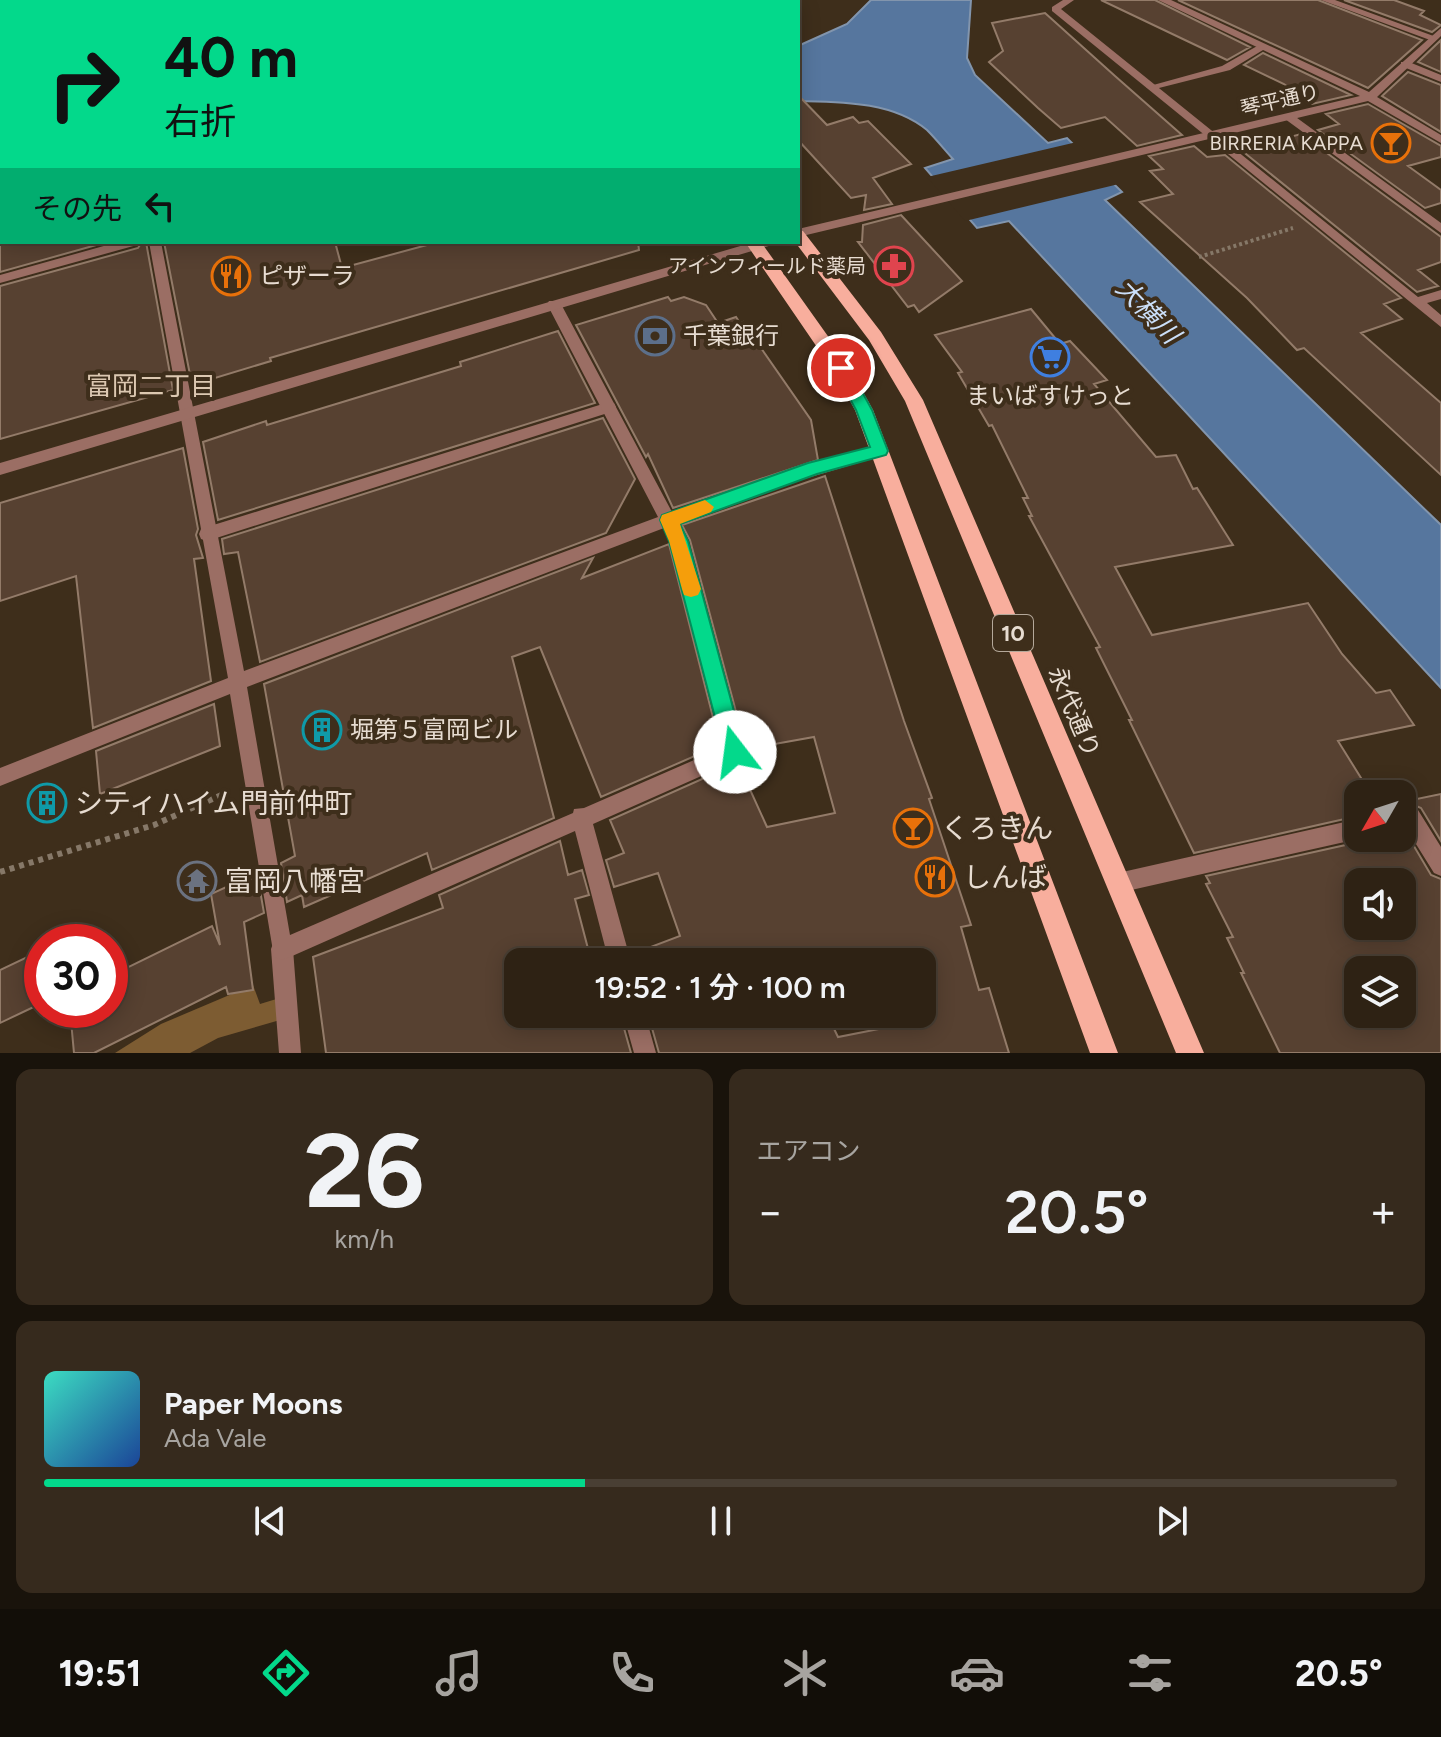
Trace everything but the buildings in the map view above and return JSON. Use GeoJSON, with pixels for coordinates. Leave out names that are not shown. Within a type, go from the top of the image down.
{"type":"FeatureCollection","features":[{"type":"Feature","properties":{"kind":"main road","name":"永代通り"},"geometry":{"type":"LineString","coordinates":[[800,237],[875,336],[914,400],[1190,1053]]}},
{"type":"Feature","properties":{"kind":"main road"},"geometry":{"type":"LineString","coordinates":[[760,244],[841,368],[864,410],[1104,1053]]}},
{"type":"Feature","properties":{"kind":"street"},"geometry":{"type":"LineString","coordinates":[[1069,0],[1055,9],[1441,322]]}},
{"type":"Feature","properties":{"kind":"street"},"geometry":{"type":"LineString","coordinates":[[1163,0],[1370,97],[1441,140]]}},
{"type":"Feature","properties":{"kind":"street"},"geometry":{"type":"LineString","coordinates":[[1326,0],[1437,34]]}},
{"type":"Feature","properties":{"kind":"street","name":"琴平通り"},"geometry":{"type":"LineString","coordinates":[[800,234],[1370,97],[1437,34]]}},
{"type":"Feature","properties":{"kind":"street"},"geometry":{"type":"LineString","coordinates":[[1151,87],[1226,68],[1263,47]]}},
{"type":"Feature","properties":{"kind":"street"},"geometry":{"type":"LineString","coordinates":[[1405,64],[1441,79]]}},
{"type":"Feature","properties":{"kind":"street"},"geometry":{"type":"LineString","coordinates":[[1289,117],[1441,229]]}},
{"type":"Feature","properties":{"kind":"street"},"geometry":{"type":"LineString","coordinates":[[0,279],[126,244]]}},
{"type":"Feature","properties":{"kind":"street"},"geometry":{"type":"LineString","coordinates":[[155,244],[254,780],[282,949],[290,1053]]}},
{"type":"Feature","properties":{"kind":"street"},"geometry":{"type":"LineString","coordinates":[[0,469],[756,244]]}},
{"type":"Feature","properties":{"kind":"street"},"geometry":{"type":"LineString","coordinates":[[1416,302],[1441,294]]}},
{"type":"Feature","properties":{"kind":"street"},"geometry":{"type":"LineString","coordinates":[[282,949],[581,816],[735,752],[679,541],[554,304]]}},
{"type":"Feature","properties":{"kind":"street"},"geometry":{"type":"LineString","coordinates":[[207,534],[609,407]]}},
{"type":"Feature","properties":{"kind":"street"},"geometry":{"type":"LineString","coordinates":[[0,777],[237,680],[814,468],[880,451]]}},
{"type":"Feature","properties":{"kind":"street"},"geometry":{"type":"LineString","coordinates":[[581,816],[616,948]]}},
{"type":"Feature","properties":{"kind":"street"},"geometry":{"type":"LineString","coordinates":[[1416,825],[1441,866]]}},
{"type":"Feature","properties":{"kind":"street"},"geometry":{"type":"LineString","coordinates":[[1118,883],[1344,832]]}},
{"type":"Feature","properties":{"kind":"street"},"geometry":{"type":"LineString","coordinates":[[638,1028],[645,1053]]}},
{"type":"Feature","properties":{"kind":"path"},"geometry":{"type":"LineString","coordinates":[[1199,257],[1317,221]]}},
{"type":"Feature","properties":{"kind":"path"},"geometry":{"type":"LineString","coordinates":[[0,872],[154,825],[254,780]]}},
{"type":"Feature","properties":{"kind":"shaded area"},"geometry":{"type":"Polygon","coordinates":[[[253,985],[260,1004],[283,997],[280,1020],[218,1038],[190,1053],[115,1053],[161,1024],[253,985]]]}},
{"type":"Feature","properties":{"kind":"water","name":"大横川"},"geometry":{"type":"Polygon","coordinates":[[[871,0],[971,0],[967,58],[975,75],[1048,143],[1067,138],[1122,192],[1105,200],[1441,525],[1441,688],[1009,221],[977,228],[925,168],[953,159],[927,130],[913,120],[882,108],[800,101],[800,45],[847,24],[871,0]]]}},
{"type":"Feature","properties":{"kind":"pier"},"geometry":{"type":"Polygon","coordinates":[[[1077,142],[1119,184],[965,221],[927,177],[1077,142]]]}},
{"type":"Feature","properties":{"kind":"slow traffic"},"geometry":{"type":"LineString","coordinates":[[691,589],[679,541],[669,520],[705,507]]}},
{"type":"Feature","properties":{"kind":"place","name":"BIRRERIA KAPPA"},"geometry":{"type":"Point","coordinates":[1391,143]}},
{"type":"Feature","properties":{"kind":"place","name":"アインフィールド薬局"},"geometry":{"type":"Point","coordinates":[894,266]}},
{"type":"Feature","properties":{"kind":"place","name":"ピザーラ"},"geometry":{"type":"Point","coordinates":[231,276]}},
{"type":"Feature","properties":{"kind":"place","name":"千葉銀行"},"geometry":{"type":"Point","coordinates":[655,336]}},
{"type":"Feature","properties":{"kind":"place","name":"まいばすけっと"},"geometry":{"type":"Point","coordinates":[1050,357]}},
{"type":"Feature","properties":{"kind":"place","name":"堀第５富岡ビル"},"geometry":{"type":"Point","coordinates":[322,730]}},
{"type":"Feature","properties":{"kind":"place","name":"シティハイム門前仲町"},"geometry":{"type":"Point","coordinates":[47,803]}},
{"type":"Feature","properties":{"kind":"place","name":"くろきん"},"geometry":{"type":"Point","coordinates":[913,828]}},
{"type":"Feature","properties":{"kind":"place","name":"しんば"},"geometry":{"type":"Point","coordinates":[935,877]}},
{"type":"Feature","properties":{"kind":"place","name":"富岡八幡宮"},"geometry":{"type":"Point","coordinates":[197,881]}},
{"type":"Feature","properties":{"kind":"district","name":"富岡二丁目"},"geometry":{"type":"Point","coordinates":[151,386]}},
{"type":"Feature","properties":{"kind":"route"},"geometry":{"type":"LineString","coordinates":[[735,752],[679,541],[669,520],[814,468],[880,451],[864,410],[841,368]]}}]}
